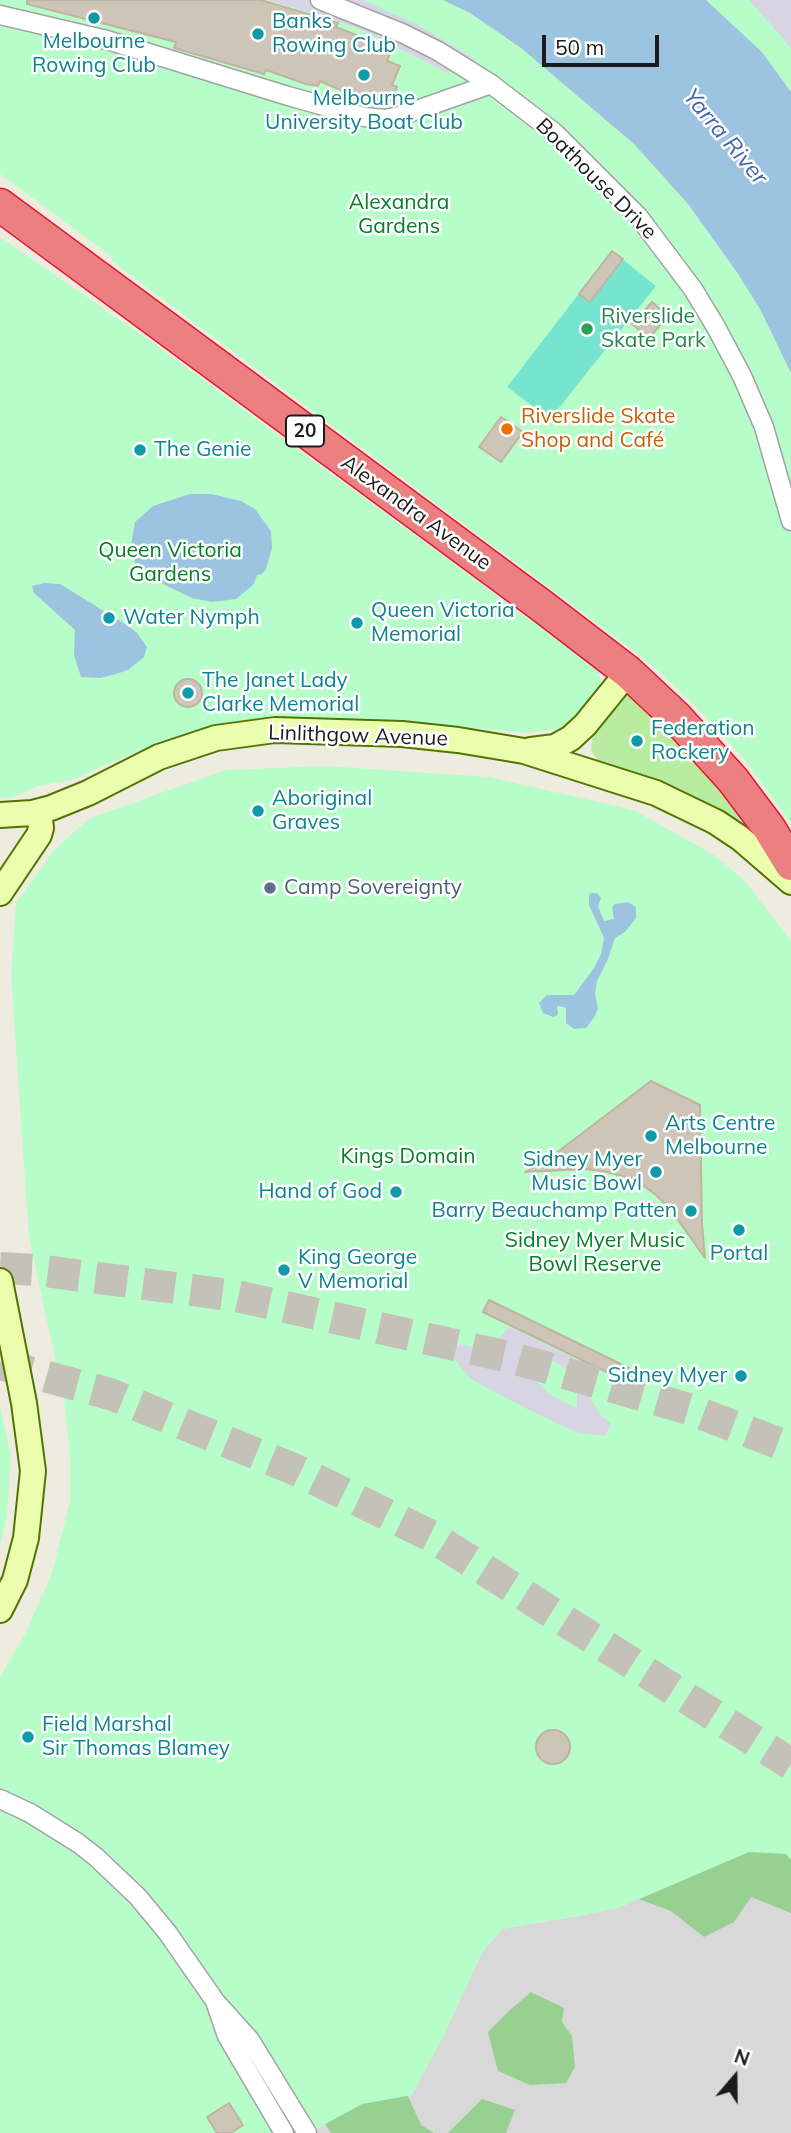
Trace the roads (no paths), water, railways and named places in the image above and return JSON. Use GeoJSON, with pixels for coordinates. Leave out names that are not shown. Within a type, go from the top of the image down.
{"type":"FeatureCollection","features":[{"type":"Feature","properties":{"kind":"highway","name":"Alexandra Avenue"},"geometry":{"type":"LineString","coordinates":[[0,205],[628,672],[676,717],[780,829],[791,864]]}},
{"type":"Feature","properties":{"kind":"street","name":"Boathouse Drive"},"geometry":{"type":"LineString","coordinates":[[320,0],[402,33],[491,84],[555,133],[638,216],[693,289],[742,376],[764,427],[791,522]]}},
{"type":"Feature","properties":{"kind":"street"},"geometry":{"type":"LineString","coordinates":[[0,15],[107,40],[364,117],[386,119],[400,116],[491,84]]}},
{"type":"Feature","properties":{"kind":"street","name":"Linlithgow Avenue"},"geometry":{"type":"LineString","coordinates":[[524,751],[565,743],[585,725],[628,672]]}},
{"type":"Feature","properties":{"kind":"street"},"geometry":{"type":"LineString","coordinates":[[585,725],[584,756],[601,775]]}},
{"type":"Feature","properties":{"kind":"street","name":"Linlithgow Avenue"},"geometry":{"type":"LineString","coordinates":[[0,815],[39,812],[81,796],[178,749],[211,739],[275,730],[402,734],[524,751],[671,799],[716,822],[740,838],[791,882]]}},
{"type":"Feature","properties":{"kind":"street"},"geometry":{"type":"LineString","coordinates":[[0,892],[39,835],[39,812]]}},
{"type":"Feature","properties":{"kind":"street"},"geometry":{"type":"LineString","coordinates":[[0,1281],[24,1403],[33,1471],[26,1538],[15,1580],[0,1610]]}},
{"type":"Feature","properties":{"kind":"street"},"geometry":{"type":"LineString","coordinates":[[4,1802],[78,1843],[128,1886],[167,1932],[215,2001],[250,2040],[307,2133]]}},
{"type":"Feature","properties":{"kind":"street"},"geometry":{"type":"LineString","coordinates":[[215,2001],[227,2036],[284,2133]]}},
{"type":"Feature","properties":{"kind":"water","name":"Yarra River"},"geometry":{"type":"Polygon","coordinates":[[[443,0],[706,0],[762,52],[791,92],[791,373],[760,309],[736,271],[688,204],[634,144],[521,48],[470,13],[443,0]]]}},
{"type":"Feature","properties":{"kind":"water"},"geometry":{"type":"Polygon","coordinates":[[[190,494],[211,494],[241,501],[255,509],[271,531],[272,548],[266,569],[257,575],[254,584],[236,599],[212,602],[192,598],[136,567],[131,545],[135,522],[153,506],[190,494]]]}},
{"type":"Feature","properties":{"kind":"water"},"geometry":{"type":"Polygon","coordinates":[[[60,584],[128,626],[147,647],[144,657],[128,670],[119,673],[101,678],[81,677],[74,655],[75,630],[34,593],[32,586],[60,584]]]}},
{"type":"Feature","properties":{"kind":"water"},"geometry":{"type":"Polygon","coordinates":[[[591,893],[597,893],[601,898],[598,906],[604,921],[614,919],[612,907],[615,904],[628,902],[636,907],[636,918],[625,932],[615,938],[597,981],[595,994],[598,1008],[595,1016],[586,1028],[574,1029],[566,1023],[564,1007],[557,1006],[558,1015],[553,1017],[543,1013],[539,1003],[547,995],[574,995],[601,954],[604,938],[589,905],[591,893]]]}},
{"type":"Feature","properties":{"kind":"tunnel"},"geometry":{"type":"LineString","coordinates":[[0,1268],[37,1270],[237,1296],[513,1358],[689,1409],[791,1448]]}},
{"type":"Feature","properties":{"kind":"tunnel"},"geometry":{"type":"LineString","coordinates":[[0,1364],[110,1394],[296,1470],[431,1536],[791,1764]]}},
{"type":"Feature","properties":{"kind":"place","name":"Melbourne Rowing Club"},"geometry":{"type":"Point","coordinates":[94,18]}},
{"type":"Feature","properties":{"kind":"place","name":"Banks Rowing Club"},"geometry":{"type":"Point","coordinates":[258,34]}},
{"type":"Feature","properties":{"kind":"place","name":"Melbourne University Boat Club"},"geometry":{"type":"Point","coordinates":[364,75]}},
{"type":"Feature","properties":{"kind":"place","name":"Riverslide Skate Park"},"geometry":{"type":"Point","coordinates":[587,329]}},
{"type":"Feature","properties":{"kind":"place","name":"Riverslide Skate Shop and Café"},"geometry":{"type":"Point","coordinates":[507,429]}},
{"type":"Feature","properties":{"kind":"place","name":"The Genie"},"geometry":{"type":"Point","coordinates":[140,450]}},
{"type":"Feature","properties":{"kind":"place","name":"Water Nymph"},"geometry":{"type":"Point","coordinates":[109,618]}},
{"type":"Feature","properties":{"kind":"place","name":"Queen Victoria Memorial"},"geometry":{"type":"Point","coordinates":[357,623]}},
{"type":"Feature","properties":{"kind":"place","name":"The Janet Lady Clarke Memorial"},"geometry":{"type":"Point","coordinates":[188,693]}},
{"type":"Feature","properties":{"kind":"place","name":"Federation Rockery"},"geometry":{"type":"Point","coordinates":[637,741]}},
{"type":"Feature","properties":{"kind":"place","name":"Aboriginal Graves"},"geometry":{"type":"Point","coordinates":[258,811]}},
{"type":"Feature","properties":{"kind":"place","name":"Camp Sovereignty"},"geometry":{"type":"Point","coordinates":[270,888]}},
{"type":"Feature","properties":{"kind":"place","name":"Arts Centre Melbourne"},"geometry":{"type":"Point","coordinates":[651,1136]}},
{"type":"Feature","properties":{"kind":"place","name":"Sidney Myer Music Bowl"},"geometry":{"type":"Point","coordinates":[656,1172]}},
{"type":"Feature","properties":{"kind":"place","name":"Hand of God"},"geometry":{"type":"Point","coordinates":[396,1192]}},
{"type":"Feature","properties":{"kind":"place","name":"Barry Beauchamp Patten"},"geometry":{"type":"Point","coordinates":[691,1211]}},
{"type":"Feature","properties":{"kind":"place","name":"Portal"},"geometry":{"type":"Point","coordinates":[739,1230]}},
{"type":"Feature","properties":{"kind":"place","name":"King George V Memorial"},"geometry":{"type":"Point","coordinates":[284,1270]}},
{"type":"Feature","properties":{"kind":"place","name":"Sidney Myer"},"geometry":{"type":"Point","coordinates":[741,1376]}},
{"type":"Feature","properties":{"kind":"place","name":"Field Marshal Sir Thomas Blamey"},"geometry":{"type":"Point","coordinates":[28,1737]}},
{"type":"Feature","properties":{"kind":"park label","name":"Alexandra Gardens"},"geometry":{"type":"Point","coordinates":[399,215]}},
{"type":"Feature","properties":{"kind":"park label","name":"Queen Victoria Gardens"},"geometry":{"type":"Point","coordinates":[170,563]}},
{"type":"Feature","properties":{"kind":"park label","name":"Kings Domain"},"geometry":{"type":"Point","coordinates":[408,1157]}},
{"type":"Feature","properties":{"kind":"park label","name":"Sidney Myer Music Bowl Reserve"},"geometry":{"type":"Point","coordinates":[595,1253]}}]}
